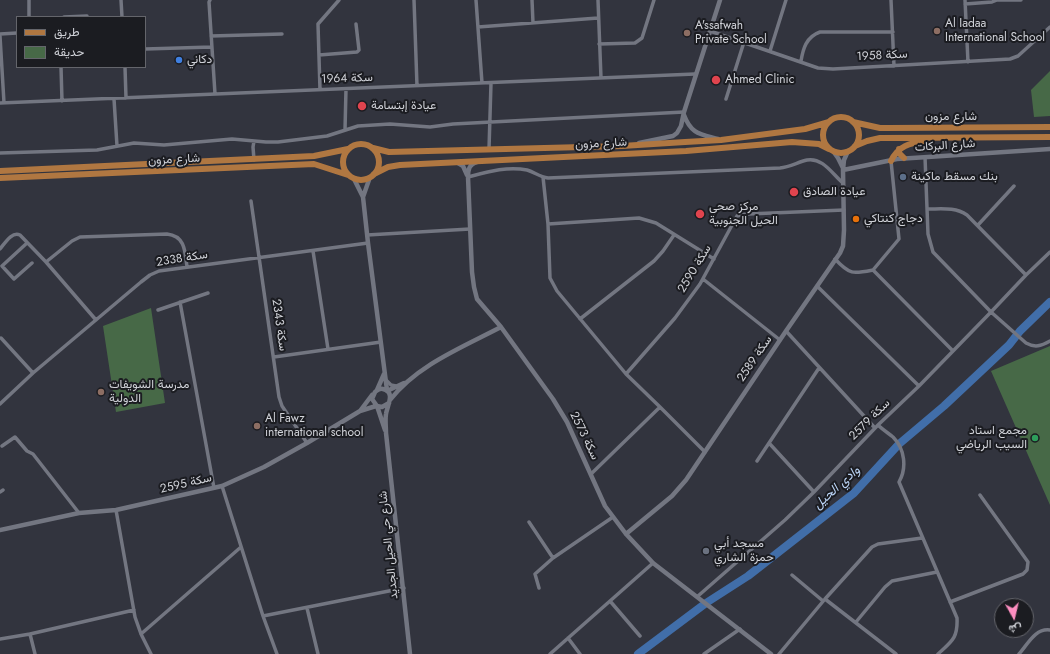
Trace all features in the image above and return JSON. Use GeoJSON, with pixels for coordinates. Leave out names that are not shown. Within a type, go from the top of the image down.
{"type":"FeatureCollection","features":[{"type":"Feature","properties":{"kind":"main road"},"geometry":{"type":"LineString","coordinates":[[838,117],[848,119],[853,122],[858,131],[855,146],[843,153],[831,150],[825,144],[823,132],[825,126],[829,122],[838,117]]}},
{"type":"Feature","properties":{"kind":"main road","name":"شارع مزون"},"geometry":{"type":"LineString","coordinates":[[373,148],[389,152],[622,146],[721,140],[805,129],[829,122]]}},
{"type":"Feature","properties":{"kind":"main road","name":"شارع مزون"},"geometry":{"type":"LineString","coordinates":[[853,122],[880,128],[1050,127]]}},
{"type":"Feature","properties":{"kind":"main road","name":"شارع مزون"},"geometry":{"type":"LineString","coordinates":[[855,146],[880,138],[1050,137]]}},
{"type":"Feature","properties":{"kind":"main road"},"geometry":{"type":"LineString","coordinates":[[891,160],[899,149],[918,142],[955,138]]}},
{"type":"Feature","properties":{"kind":"main road","name":"شارع مزون"},"geometry":{"type":"LineString","coordinates":[[372,176],[388,167],[400,165],[686,151],[792,142],[819,144],[831,150]]}},
{"type":"Feature","properties":{"kind":"main road"},"geometry":{"type":"LineString","coordinates":[[358,144],[363,144],[373,148],[379,164],[372,176],[365,179],[354,179],[348,175],[343,165],[345,154],[348,149],[358,144]]}},
{"type":"Feature","properties":{"kind":"main road","name":"شارع مزون"},"geometry":{"type":"LineString","coordinates":[[0,171],[254,160],[314,156],[348,149]]}},
{"type":"Feature","properties":{"kind":"main road"},"geometry":{"type":"LineString","coordinates":[[899,149],[899,153],[904,158]]}},
{"type":"Feature","properties":{"kind":"main road","name":"شارع مزون"},"geometry":{"type":"LineString","coordinates":[[0,178],[314,164],[348,175]]}},
{"type":"Feature","properties":{"kind":"street"},"geometry":{"type":"LineString","coordinates":[[29,0],[29,16]]}},
{"type":"Feature","properties":{"kind":"street"},"geometry":{"type":"LineString","coordinates":[[121,0],[122,16]]}},
{"type":"Feature","properties":{"kind":"street"},"geometry":{"type":"LineString","coordinates":[[210,0],[215,94]]}},
{"type":"Feature","properties":{"kind":"street"},"geometry":{"type":"LineString","coordinates":[[320,90],[318,24],[339,0]]}},
{"type":"Feature","properties":{"kind":"street"},"geometry":{"type":"LineString","coordinates":[[414,0],[417,86]]}},
{"type":"Feature","properties":{"kind":"street"},"geometry":{"type":"LineString","coordinates":[[476,0],[482,83]]}},
{"type":"Feature","properties":{"kind":"street"},"geometry":{"type":"LineString","coordinates":[[532,0],[533,23]]}},
{"type":"Feature","properties":{"kind":"street"},"geometry":{"type":"LineString","coordinates":[[598,0],[601,78]]}},
{"type":"Feature","properties":{"kind":"street"},"geometry":{"type":"LineString","coordinates":[[599,44],[635,43],[642,38],[654,0]]}},
{"type":"Feature","properties":{"kind":"street"},"geometry":{"type":"LineString","coordinates":[[622,146],[677,134],[680,129],[695,74],[720,0]]}},
{"type":"Feature","properties":{"kind":"street"},"geometry":{"type":"LineString","coordinates":[[770,51],[786,0]]}},
{"type":"Feature","properties":{"kind":"street"},"geometry":{"type":"LineString","coordinates":[[891,0],[894,66]]}},
{"type":"Feature","properties":{"kind":"street"},"geometry":{"type":"LineString","coordinates":[[968,62],[965,2],[1021,0]]}},
{"type":"Feature","properties":{"kind":"street"},"geometry":{"type":"LineString","coordinates":[[478,27],[598,18]]}},
{"type":"Feature","properties":{"kind":"street"},"geometry":{"type":"LineString","coordinates":[[319,55],[357,52],[359,50],[356,24]]}},
{"type":"Feature","properties":{"kind":"street","name":"سكة 1958"},"geometry":{"type":"LineString","coordinates":[[710,31],[826,69],[968,62],[1014,58],[1022,53],[1050,27]]}},
{"type":"Feature","properties":{"kind":"street"},"geometry":{"type":"LineString","coordinates":[[801,62],[806,42],[815,33],[893,32]]}},
{"type":"Feature","properties":{"kind":"street"},"geometry":{"type":"LineString","coordinates":[[2,103],[0,35],[16,33]]}},
{"type":"Feature","properties":{"kind":"street"},"geometry":{"type":"LineString","coordinates":[[211,36],[282,34]]}},
{"type":"Feature","properties":{"kind":"street"},"geometry":{"type":"LineString","coordinates":[[726,98],[744,42]]}},
{"type":"Feature","properties":{"kind":"street"},"geometry":{"type":"LineString","coordinates":[[146,49],[212,47]]}},
{"type":"Feature","properties":{"kind":"street"},"geometry":{"type":"LineString","coordinates":[[61,68],[62,101]]}},
{"type":"Feature","properties":{"kind":"street"},"geometry":{"type":"LineString","coordinates":[[124,68],[126,98]]}},
{"type":"Feature","properties":{"kind":"street","name":"سكة 1964"},"geometry":{"type":"LineString","coordinates":[[2,103],[695,74]]}},
{"type":"Feature","properties":{"kind":"street"},"geometry":{"type":"LineString","coordinates":[[489,149],[491,83]]}},
{"type":"Feature","properties":{"kind":"street"},"geometry":{"type":"LineString","coordinates":[[345,130],[346,89]]}},
{"type":"Feature","properties":{"kind":"street"},"geometry":{"type":"LineString","coordinates":[[114,99],[117,146]]}},
{"type":"Feature","properties":{"kind":"street"},"geometry":{"type":"LineString","coordinates":[[0,153],[97,150],[138,143],[164,145],[232,139],[278,142],[327,136],[358,126],[384,124],[430,127],[453,124],[684,113]]}},
{"type":"Feature","properties":{"kind":"street"},"geometry":{"type":"LineString","coordinates":[[684,113],[687,124],[692,130],[698,134],[721,140]]}},
{"type":"Feature","properties":{"kind":"street"},"geometry":{"type":"LineString","coordinates":[[254,141],[254,160]]}},
{"type":"Feature","properties":{"kind":"street","name":"شارع البركات"},"geometry":{"type":"LineString","coordinates":[[843,170],[904,158],[1050,149]]}},
{"type":"Feature","properties":{"kind":"street","name":"سكة 2589"},"geometry":{"type":"LineString","coordinates":[[831,150],[840,162],[843,170]]}},
{"type":"Feature","properties":{"kind":"street","name":"سكة 2589"},"geometry":{"type":"LineString","coordinates":[[626,534],[672,496],[686,480],[835,260],[843,246],[843,170],[844,160],[848,151]]}},
{"type":"Feature","properties":{"kind":"street"},"geometry":{"type":"LineString","coordinates":[[925,157],[928,234],[932,252],[992,312],[1026,343],[1031,346],[1036,346],[1050,341]]}},
{"type":"Feature","properties":{"kind":"street"},"geometry":{"type":"LineString","coordinates":[[468,177],[468,168],[473,163],[489,160]]}},
{"type":"Feature","properties":{"kind":"street"},"geometry":{"type":"LineString","coordinates":[[468,177],[492,171],[519,169],[528,170],[543,177],[780,168],[808,160],[814,160],[821,162],[843,183]]}},
{"type":"Feature","properties":{"kind":"street"},"geometry":{"type":"LineString","coordinates":[[835,260],[842,267],[851,272],[857,273],[873,270],[899,239],[891,160]]}},
{"type":"Feature","properties":{"kind":"street"},"geometry":{"type":"LineString","coordinates":[[450,162],[460,163],[466,171],[468,177]]}},
{"type":"Feature","properties":{"kind":"street"},"geometry":{"type":"LineString","coordinates":[[363,197],[372,176]]}},
{"type":"Feature","properties":{"kind":"street","name":"سكة 2573"},"geometry":{"type":"LineString","coordinates":[[468,177],[474,286],[477,299],[501,327],[553,399],[567,422],[605,506],[626,534],[653,563],[740,629],[764,652],[771,654]]}},
{"type":"Feature","properties":{"kind":"street"},"geometry":{"type":"LineString","coordinates":[[543,177],[548,224],[550,278],[557,291],[626,374],[705,452]]}},
{"type":"Feature","properties":{"kind":"street"},"geometry":{"type":"LineString","coordinates":[[354,179],[363,197],[384,370],[387,390],[390,395],[390,402]]}},
{"type":"Feature","properties":{"kind":"street"},"geometry":{"type":"LineString","coordinates":[[978,225],[1014,186]]}},
{"type":"Feature","properties":{"kind":"street","name":"سكة 2343"},"geometry":{"type":"LineString","coordinates":[[251,201],[279,397],[282,406],[308,443]]}},
{"type":"Feature","properties":{"kind":"street"},"geometry":{"type":"LineString","coordinates":[[928,209],[952,209],[960,211],[978,225],[1026,275]]}},
{"type":"Feature","properties":{"kind":"street","name":"سكة 2590"},"geometry":{"type":"LineString","coordinates":[[626,374],[675,318],[703,279],[735,220],[740,214],[844,210]]}},
{"type":"Feature","properties":{"kind":"street"},"geometry":{"type":"LineString","coordinates":[[548,224],[639,218],[656,223],[714,259]]}},
{"type":"Feature","properties":{"kind":"street"},"geometry":{"type":"LineString","coordinates":[[367,235],[470,229]]}},
{"type":"Feature","properties":{"kind":"street"},"geometry":{"type":"LineString","coordinates":[[0,249],[13,234],[17,233],[20,235],[46,262],[96,320]]}},
{"type":"Feature","properties":{"kind":"street"},"geometry":{"type":"LineString","coordinates":[[46,262],[72,241],[80,237],[167,234],[177,236],[182,242],[187,267]]}},
{"type":"Feature","properties":{"kind":"street"},"geometry":{"type":"LineString","coordinates":[[580,319],[654,261],[674,235]]}},
{"type":"Feature","properties":{"kind":"street"},"geometry":{"type":"LineString","coordinates":[[27,243],[2,266],[14,279],[32,263]]}},
{"type":"Feature","properties":{"kind":"street","name":"سكة 2338"},"geometry":{"type":"LineString","coordinates":[[0,404],[33,373],[96,320],[150,275],[159,271],[259,259],[368,243]]}},
{"type":"Feature","properties":{"kind":"street"},"geometry":{"type":"LineString","coordinates":[[313,251],[328,349]]}},
{"type":"Feature","properties":{"kind":"street","name":"سكة 2579"},"geometry":{"type":"LineString","coordinates":[[698,596],[785,520],[814,492],[876,427],[919,386],[952,350],[992,312],[1026,275],[1050,252]]}},
{"type":"Feature","properties":{"kind":"street"},"geometry":{"type":"LineString","coordinates":[[873,270],[952,350]]}},
{"type":"Feature","properties":{"kind":"street"},"geometry":{"type":"LineString","coordinates":[[703,279],[780,340]]}},
{"type":"Feature","properties":{"kind":"street"},"geometry":{"type":"LineString","coordinates":[[817,286],[919,386]]}},
{"type":"Feature","properties":{"kind":"street"},"geometry":{"type":"LineString","coordinates":[[158,310],[208,293]]}},
{"type":"Feature","properties":{"kind":"street"},"geometry":{"type":"LineString","coordinates":[[180,302],[214,488]]}},
{"type":"Feature","properties":{"kind":"street"},"geometry":{"type":"LineString","coordinates":[[377,390],[387,390],[409,380],[438,361],[501,327]]}},
{"type":"Feature","properties":{"kind":"street"},"geometry":{"type":"LineString","coordinates":[[786,331],[819,368],[876,427],[892,436],[899,444],[902,451],[904,469],[898,482],[957,618],[958,630],[954,639],[938,654]]}},
{"type":"Feature","properties":{"kind":"street"},"geometry":{"type":"LineString","coordinates":[[1,338],[33,373]]}},
{"type":"Feature","properties":{"kind":"street"},"geometry":{"type":"LineString","coordinates":[[274,357],[381,342]]}},
{"type":"Feature","properties":{"kind":"street"},"geometry":{"type":"LineString","coordinates":[[757,460],[770,443],[819,368]]}},
{"type":"Feature","properties":{"kind":"street"},"geometry":{"type":"LineString","coordinates":[[384,370],[377,390],[373,394],[373,402],[376,406],[382,407],[390,402],[409,380]]}},
{"type":"Feature","properties":{"kind":"street"},"geometry":{"type":"LineString","coordinates":[[386,379],[391,385],[396,386]]}},
{"type":"Feature","properties":{"kind":"street","name":"سكة 2595"},"geometry":{"type":"LineString","coordinates":[[360,411],[373,394]]}},
{"type":"Feature","properties":{"kind":"street","name":"شارع حي الحيل الجديد"},"geometry":{"type":"LineString","coordinates":[[390,402],[386,414],[386,433],[410,654]]}},
{"type":"Feature","properties":{"kind":"street","name":"سكة 2595"},"geometry":{"type":"LineString","coordinates":[[0,530],[79,513],[116,510],[222,486],[264,467],[308,443],[360,411],[376,406]]}},
{"type":"Feature","properties":{"kind":"street","name":"شارع حي الحيل الجديد"},"geometry":{"type":"LineString","coordinates":[[376,406],[386,433]]}},
{"type":"Feature","properties":{"kind":"street"},"geometry":{"type":"LineString","coordinates":[[591,474],[660,407]]}},
{"type":"Feature","properties":{"kind":"street"},"geometry":{"type":"LineString","coordinates":[[369,408],[375,410],[379,416]]}},
{"type":"Feature","properties":{"kind":"street"},"geometry":{"type":"LineString","coordinates":[[2,446],[15,437],[27,451],[33,454],[79,513]]}},
{"type":"Feature","properties":{"kind":"street"},"geometry":{"type":"LineString","coordinates":[[770,443],[814,492]]}},
{"type":"Feature","properties":{"kind":"street"},"geometry":{"type":"LineString","coordinates":[[222,486],[263,616],[277,654]]}},
{"type":"Feature","properties":{"kind":"street"},"geometry":{"type":"LineString","coordinates":[[950,602],[1023,574],[1027,570],[1028,562],[980,495]]}},
{"type":"Feature","properties":{"kind":"street"},"geometry":{"type":"LineString","coordinates":[[116,510],[134,610],[141,634],[152,654]]}},
{"type":"Feature","properties":{"kind":"street"},"geometry":{"type":"LineString","coordinates":[[539,588],[536,574],[553,558],[613,517]]}},
{"type":"Feature","properties":{"kind":"street"},"geometry":{"type":"LineString","coordinates":[[529,522],[553,558]]}},
{"type":"Feature","properties":{"kind":"street"},"geometry":{"type":"LineString","coordinates":[[779,654],[824,600],[872,547],[878,544],[922,538]]}},
{"type":"Feature","properties":{"kind":"street"},"geometry":{"type":"LineString","coordinates":[[141,634],[241,547]]}},
{"type":"Feature","properties":{"kind":"street"},"geometry":{"type":"LineString","coordinates":[[550,654],[653,563]]}},
{"type":"Feature","properties":{"kind":"street"},"geometry":{"type":"LineString","coordinates":[[856,622],[892,580],[938,572]]}},
{"type":"Feature","properties":{"kind":"street"},"geometry":{"type":"LineString","coordinates":[[792,575],[824,600],[856,622],[896,654]]}},
{"type":"Feature","properties":{"kind":"street"},"geometry":{"type":"LineString","coordinates":[[263,616],[404,588]]}},
{"type":"Feature","properties":{"kind":"street"},"geometry":{"type":"LineString","coordinates":[[610,601],[640,636]]}},
{"type":"Feature","properties":{"kind":"street"},"geometry":{"type":"LineString","coordinates":[[307,608],[318,654]]}},
{"type":"Feature","properties":{"kind":"street"},"geometry":{"type":"LineString","coordinates":[[0,639],[30,634],[134,610]]}},
{"type":"Feature","properties":{"kind":"street"},"geometry":{"type":"LineString","coordinates":[[704,654],[740,629]]}},
{"type":"Feature","properties":{"kind":"street"},"geometry":{"type":"LineString","coordinates":[[1019,654],[1037,632],[1044,629],[1050,630]]}},
{"type":"Feature","properties":{"kind":"street"},"geometry":{"type":"LineString","coordinates":[[30,634],[34,654]]}},
{"type":"Feature","properties":{"kind":"street"},"geometry":{"type":"LineString","coordinates":[[568,638],[580,654]]}},
{"type":"Feature","properties":{"kind":"green space"},"geometry":{"type":"Polygon","coordinates":[[[1050,71],[1050,116],[1034,117],[1031,90],[1050,71]]]}},
{"type":"Feature","properties":{"kind":"green space"},"geometry":{"type":"Polygon","coordinates":[[[151,308],[165,403],[116,412],[103,326],[151,308]]]}},
{"type":"Feature","properties":{"kind":"green space","name":"مجمع استاد السيب الرياضي"},"geometry":{"type":"Polygon","coordinates":[[[1050,346],[1050,505],[991,371],[1050,346]]]}},
{"type":"Feature","properties":{"kind":"waterway","name":"وادي الحيل"},"geometry":{"type":"LineString","coordinates":[[638,654],[706,603],[748,576],[854,493],[899,444],[944,406],[1009,345],[1020,331],[1050,302]]}},
{"type":"Feature","properties":{"kind":"place","name":"Al Iadaa International School"},"geometry":{"type":"Point","coordinates":[937,31]}},
{"type":"Feature","properties":{"kind":"place","name":"A'ssafwah Private School"},"geometry":{"type":"Point","coordinates":[687,33]}},
{"type":"Feature","properties":{"kind":"place","name":"دكاني"},"geometry":{"type":"Point","coordinates":[179,60]}},
{"type":"Feature","properties":{"kind":"place","name":"Ahmed Clinic"},"geometry":{"type":"Point","coordinates":[716,80]}},
{"type":"Feature","properties":{"kind":"place","name":"عيادة إبتسامة"},"geometry":{"type":"Point","coordinates":[362,106]}},
{"type":"Feature","properties":{"kind":"place","name":"بنك مسقط ماكينة"},"geometry":{"type":"Point","coordinates":[903,177]}},
{"type":"Feature","properties":{"kind":"place","name":"عيادة الصادق"},"geometry":{"type":"Point","coordinates":[794,192]}},
{"type":"Feature","properties":{"kind":"place","name":"مركز صحي الحيل الجنوبية"},"geometry":{"type":"Point","coordinates":[700,214]}},
{"type":"Feature","properties":{"kind":"place","name":"دجاج كنتاكي"},"geometry":{"type":"Point","coordinates":[856,219]}},
{"type":"Feature","properties":{"kind":"place","name":"مدرسة الشويفات الدولية"},"geometry":{"type":"Point","coordinates":[101,392]}},
{"type":"Feature","properties":{"kind":"place","name":"Al Fawz international school"},"geometry":{"type":"Point","coordinates":[257,426]}},
{"type":"Feature","properties":{"kind":"place","name":"مجمع استاد السيب الرياضي"},"geometry":{"type":"Point","coordinates":[1035,438]}},
{"type":"Feature","properties":{"kind":"place","name":"مسجد أبي حمزة الشاري"},"geometry":{"type":"Point","coordinates":[706,551]}}]}
